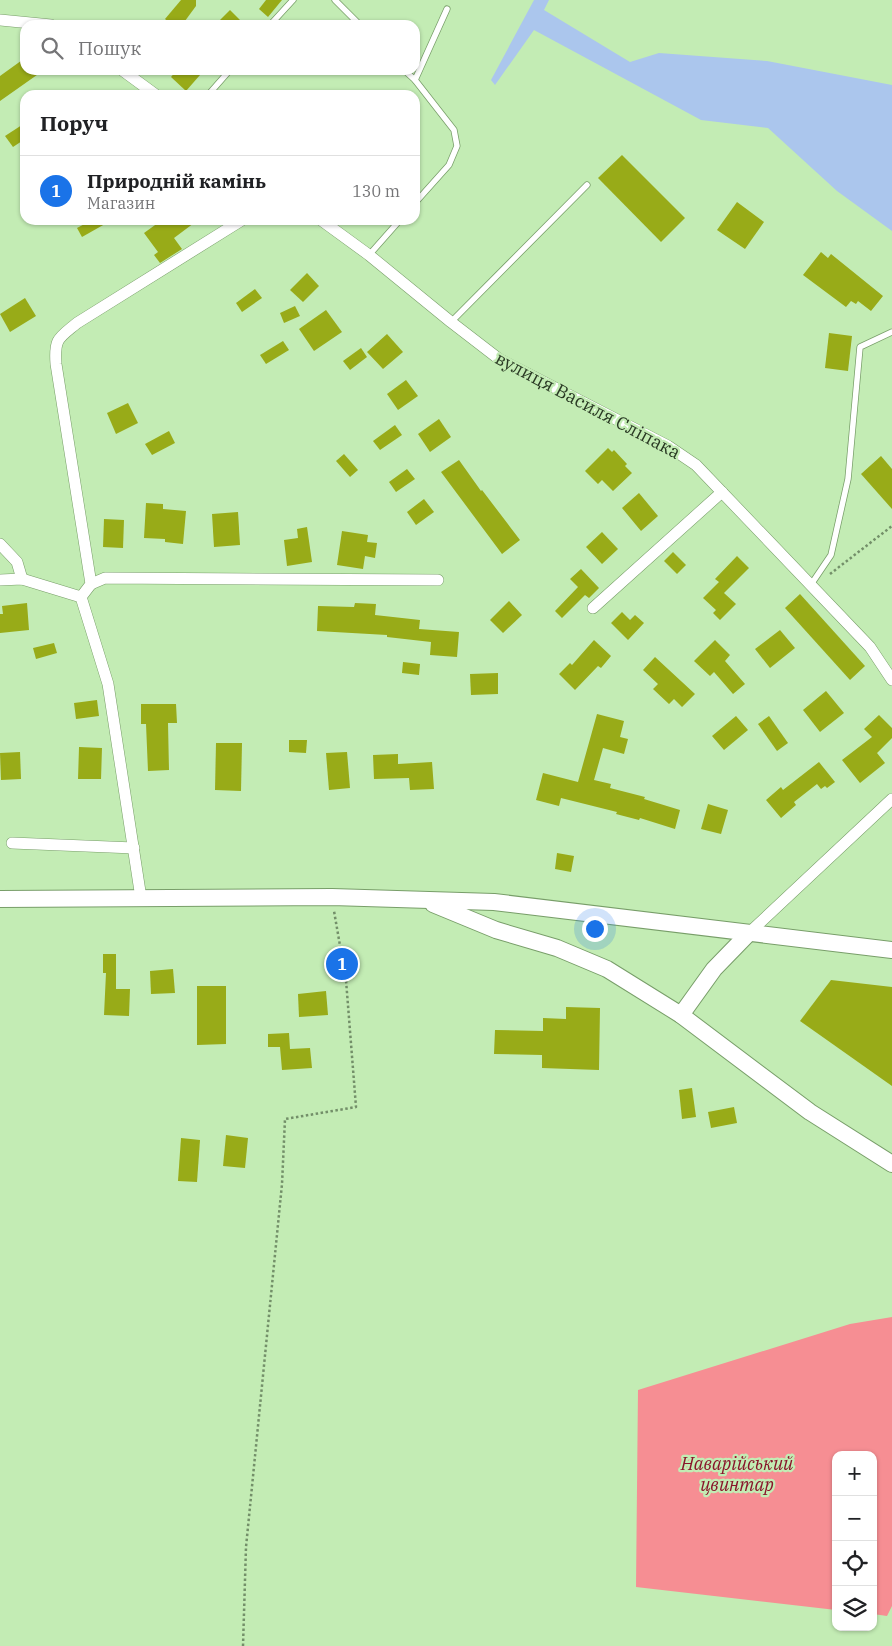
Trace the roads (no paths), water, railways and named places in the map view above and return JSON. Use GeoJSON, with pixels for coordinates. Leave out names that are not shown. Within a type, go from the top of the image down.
{"type":"FeatureCollection","features":[{"type":"Feature","properties":{"kind":"main road"},"geometry":{"type":"LineString","coordinates":[[0,899],[332,896],[494,902],[892,950]]}},
{"type":"Feature","properties":{"kind":"main road"},"geometry":{"type":"LineString","coordinates":[[421,899],[496,930],[557,948],[606,969],[681,1015],[810,1112],[892,1164]]}},
{"type":"Feature","properties":{"kind":"main road"},"geometry":{"type":"LineString","coordinates":[[681,1015],[714,969],[749,933]]}},
{"type":"Feature","properties":{"kind":"street"},"geometry":{"type":"LineString","coordinates":[[0,20],[20,22]]}},
{"type":"Feature","properties":{"kind":"street"},"geometry":{"type":"LineString","coordinates":[[129,75],[149,90]]}},
{"type":"Feature","properties":{"kind":"street"},"geometry":{"type":"LineString","coordinates":[[91,584],[54,348],[57,341],[77,323],[234,225]]}},
{"type":"Feature","properties":{"kind":"street","name":"вулиця Василя Сліпака"},"geometry":{"type":"LineString","coordinates":[[328,225],[369,255],[499,359],[668,446],[696,465],[870,647],[892,680]]}},
{"type":"Feature","properties":{"kind":"street"},"geometry":{"type":"LineString","coordinates":[[593,608],[722,492]]}},
{"type":"Feature","properties":{"kind":"street"},"geometry":{"type":"LineString","coordinates":[[0,544],[18,562],[22,579]]}},
{"type":"Feature","properties":{"kind":"street"},"geometry":{"type":"LineString","coordinates":[[81,597],[91,584],[105,578],[438,580]]}},
{"type":"Feature","properties":{"kind":"street"},"geometry":{"type":"LineString","coordinates":[[0,580],[22,579],[81,597]]}},
{"type":"Feature","properties":{"kind":"street"},"geometry":{"type":"LineString","coordinates":[[81,597],[108,684],[141,898]]}},
{"type":"Feature","properties":{"kind":"street"},"geometry":{"type":"LineString","coordinates":[[749,933],[892,799]]}},
{"type":"Feature","properties":{"kind":"street"},"geometry":{"type":"LineString","coordinates":[[12,843],[134,848]]}},
{"type":"Feature","properties":{"kind":"lane"},"geometry":{"type":"LineString","coordinates":[[275,20],[293,0]]}},
{"type":"Feature","properties":{"kind":"lane"},"geometry":{"type":"LineString","coordinates":[[335,0],[355,20]]}},
{"type":"Feature","properties":{"kind":"lane"},"geometry":{"type":"LineString","coordinates":[[420,67],[447,9]]}},
{"type":"Feature","properties":{"kind":"lane"},"geometry":{"type":"LineString","coordinates":[[212,90],[226,75]]}},
{"type":"Feature","properties":{"kind":"lane"},"geometry":{"type":"LineString","coordinates":[[409,75],[454,130],[457,146],[449,165],[420,197]]}},
{"type":"Feature","properties":{"kind":"lane"},"geometry":{"type":"LineString","coordinates":[[414,80],[416,75]]}},
{"type":"Feature","properties":{"kind":"lane"},"geometry":{"type":"LineString","coordinates":[[451,322],[587,185]]}},
{"type":"Feature","properties":{"kind":"lane"},"geometry":{"type":"LineString","coordinates":[[369,255],[396,225]]}},
{"type":"Feature","properties":{"kind":"lane"},"geometry":{"type":"LineString","coordinates":[[810,586],[831,555],[848,479],[860,347],[892,332]]}},
{"type":"Feature","properties":{"kind":"water"},"geometry":{"type":"Polygon","coordinates":[[[534,0],[549,0],[544,10],[630,62],[659,53],[767,61],[892,85],[892,231],[837,191],[768,128],[701,120],[534,30],[495,85],[491,80],[534,0]]]}},
{"type":"Feature","properties":{"kind":"place","name":"Природній камінь"},"geometry":{"type":"Point","coordinates":[342,964]}},
{"type":"Feature","properties":{"kind":"park label","name":"Наварійський цвинтар"},"geometry":{"type":"Point","coordinates":[737,1474]}}]}
